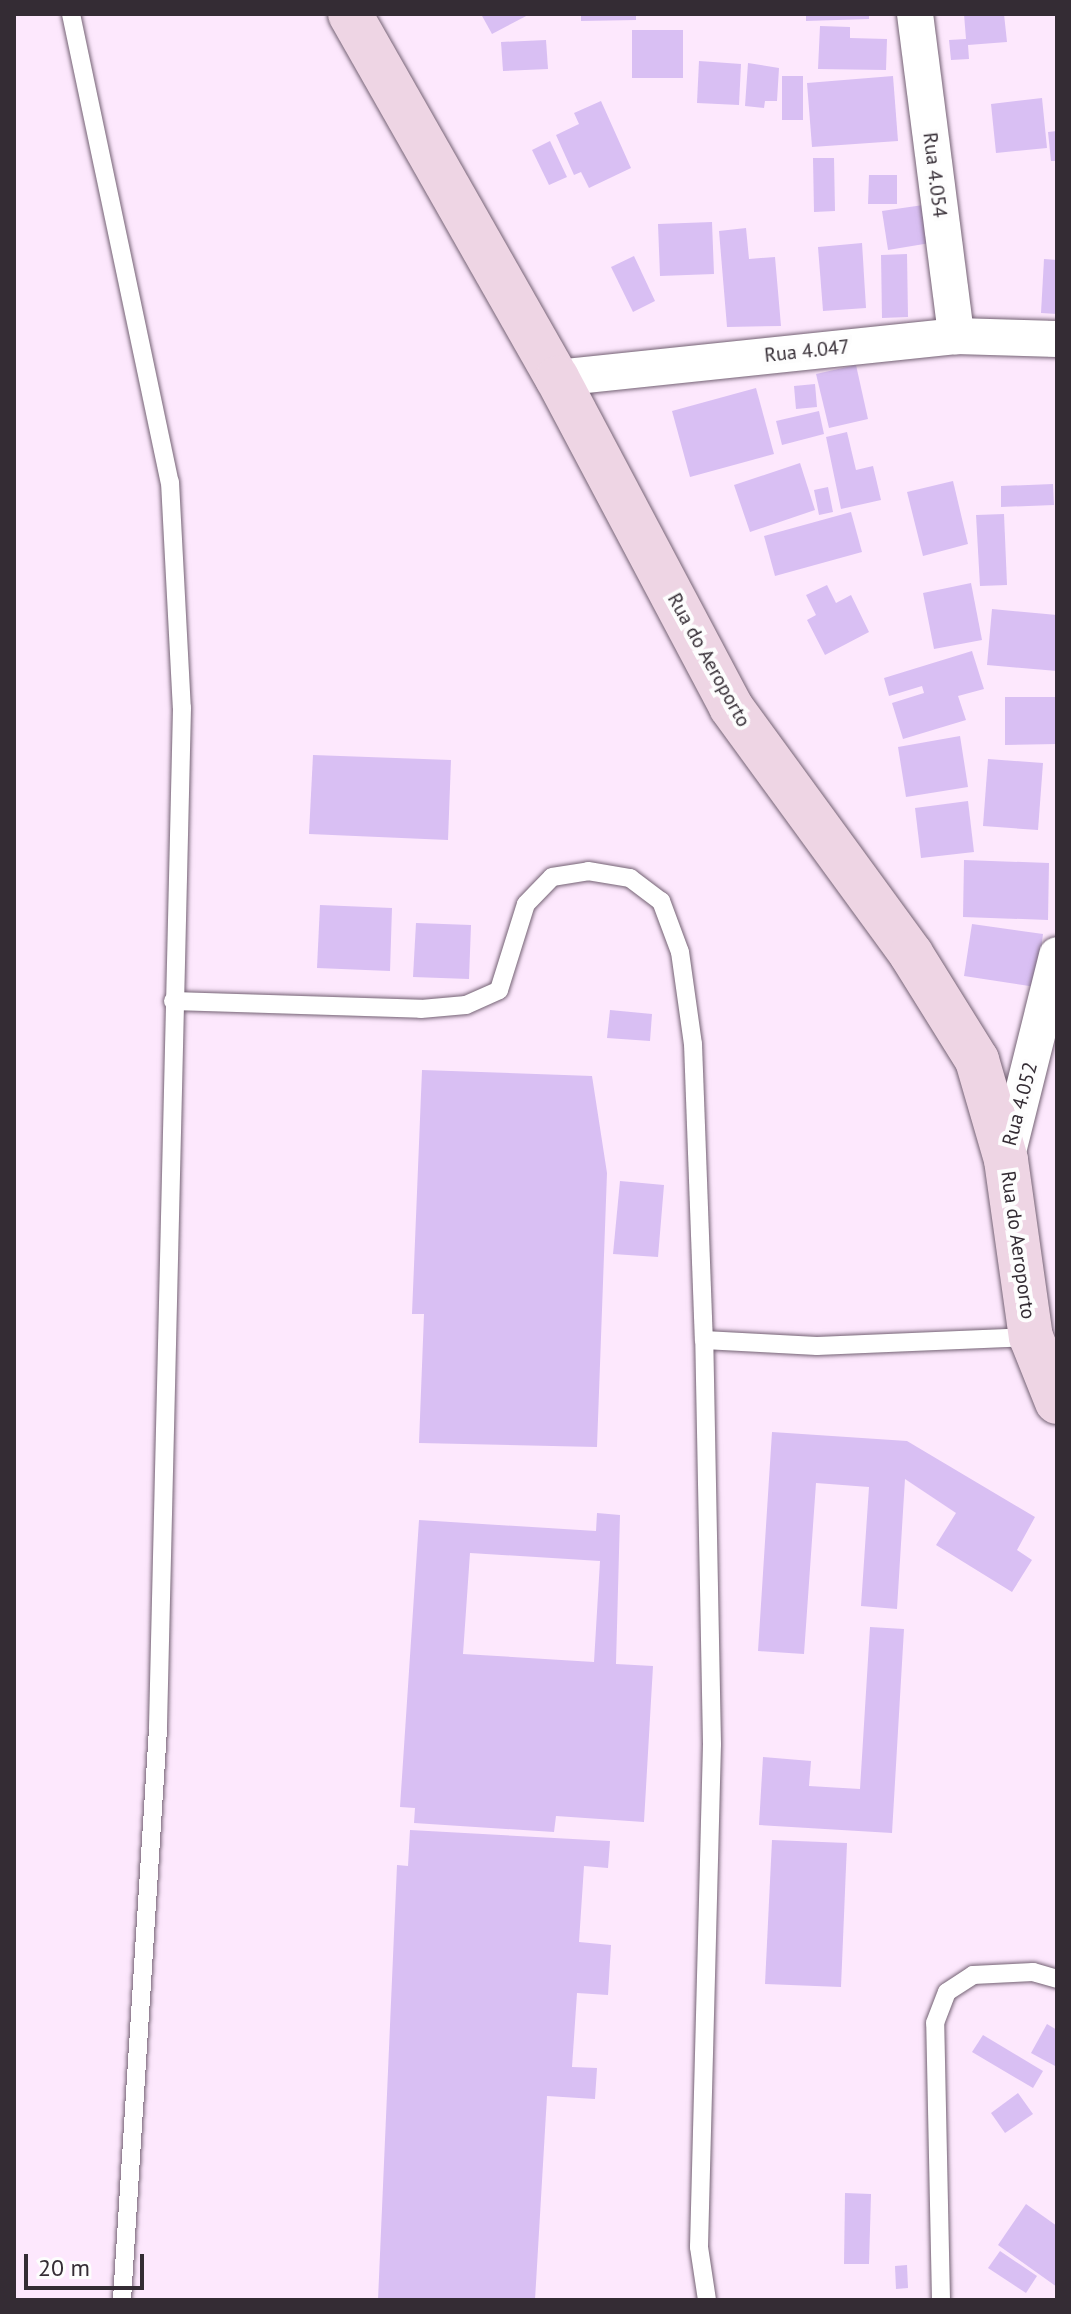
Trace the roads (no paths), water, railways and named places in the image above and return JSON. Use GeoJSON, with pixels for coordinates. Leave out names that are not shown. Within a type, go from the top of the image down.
{"type":"FeatureCollection","features":[{"type":"Feature","properties":{"kind":"main road","name":"Rua do Aeroporto"},"geometry":{"type":"LineString","coordinates":[[350,14],[557,378],[731,707],[911,954],[977,1060],[1006,1160],[1031,1337],[1057,1402]]}},
{"type":"Feature","properties":{"kind":"street","name":"Rua 4.054"},"geometry":{"type":"LineString","coordinates":[[915,14],[956,336]]}},
{"type":"Feature","properties":{"kind":"street","name":"Rua 4.047"},"geometry":{"type":"LineString","coordinates":[[557,378],[956,336],[1057,339]]}},
{"type":"Feature","properties":{"kind":"street","name":"Rua 4.052"},"geometry":{"type":"LineString","coordinates":[[1006,1160],[1057,955]]}},
{"type":"Feature","properties":{"kind":"lane"},"geometry":{"type":"LineString","coordinates":[[71,14],[170,482],[182,708],[158,1729],[122,2300]]}},
{"type":"Feature","properties":{"kind":"lane"},"geometry":{"type":"LineString","coordinates":[[173,1001],[421,1009],[466,1005],[499,990],[526,904],[552,877],[588,871],[630,878],[661,901],[680,952],[693,1044],[704,1340],[712,1744],[699,2247],[707,2300]]}},
{"type":"Feature","properties":{"kind":"lane"},"geometry":{"type":"LineString","coordinates":[[704,1340],[817,1346],[1031,1337]]}},
{"type":"Feature","properties":{"kind":"lane"},"geometry":{"type":"LineString","coordinates":[[941,2300],[935,2023],[947,1992],[973,1975],[1033,1972],[1057,1979]]}}]}
